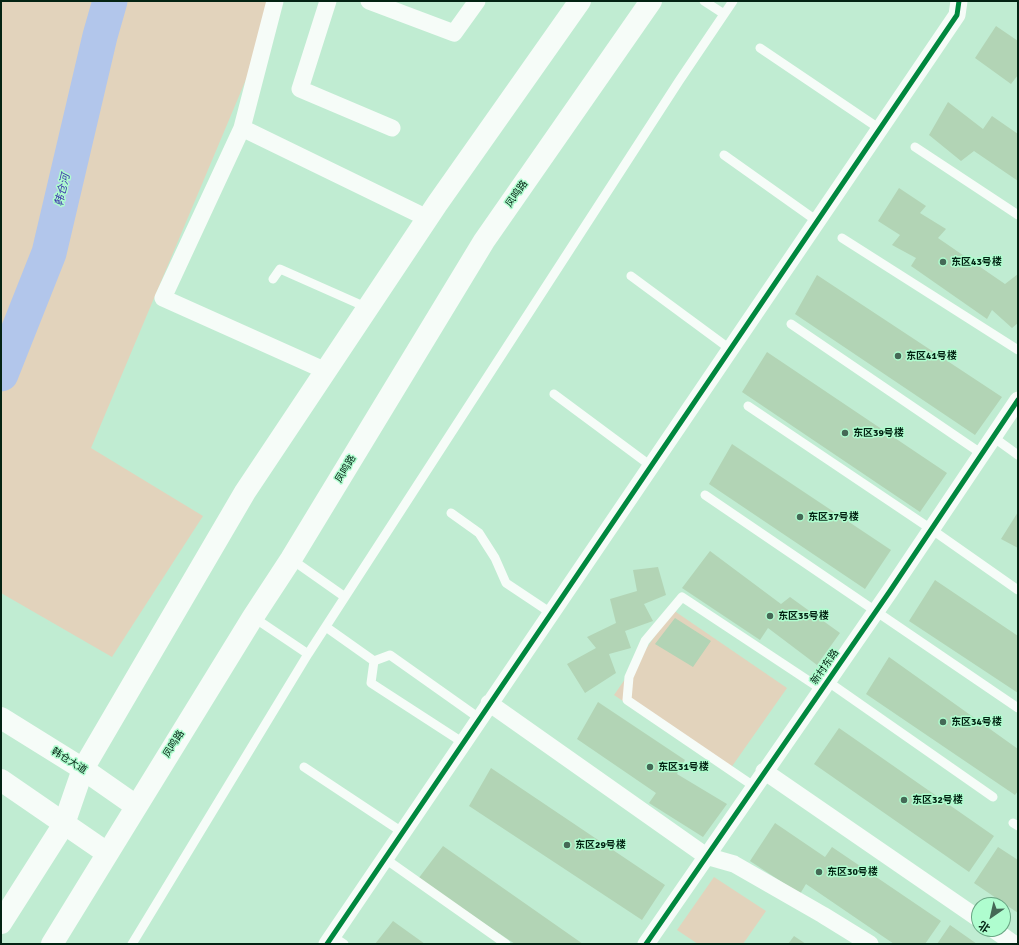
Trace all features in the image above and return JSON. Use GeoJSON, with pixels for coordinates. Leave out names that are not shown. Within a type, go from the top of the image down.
{"type":"FeatureCollection","features":[{"type":"Feature","properties":{"kind":"main road"},"geometry":{"type":"LineString","coordinates":[[1,923],[64,824],[83,769],[245,492],[427,218],[580,1]]}},
{"type":"Feature","properties":{"kind":"main road","name":"凤鸣路"},"geometry":{"type":"LineString","coordinates":[[52,944],[253,616],[291,559],[484,241],[651,1]]}},
{"type":"Feature","properties":{"kind":"main road","name":"韩仓大道"},"geometry":{"type":"LineString","coordinates":[[1,718],[83,769],[136,806]]}},
{"type":"Feature","properties":{"kind":"main road"},"geometry":{"type":"LineString","coordinates":[[1,780],[107,853]]}},
{"type":"Feature","properties":{"kind":"street"},"geometry":{"type":"LineString","coordinates":[[275,1],[242,128],[163,298],[326,370]]}},
{"type":"Feature","properties":{"kind":"street"},"geometry":{"type":"LineString","coordinates":[[328,1],[300,89],[392,128]]}},
{"type":"Feature","properties":{"kind":"street"},"geometry":{"type":"LineString","coordinates":[[369,1],[454,34],[477,1]]}},
{"type":"Feature","properties":{"kind":"street"},"geometry":{"type":"LineString","coordinates":[[334,941],[384,858],[462,742],[957,15],[959,1]]}},
{"type":"Feature","properties":{"kind":"street"},"geometry":{"type":"LineString","coordinates":[[242,128],[427,218]]}},
{"type":"Feature","properties":{"kind":"street","name":"新村东路"},"geometry":{"type":"LineString","coordinates":[[646,944],[755,787],[764,771],[876,610],[1018,400]]}},
{"type":"Feature","properties":{"kind":"street"},"geometry":{"type":"LineString","coordinates":[[489,703],[706,856],[734,864],[870,944]]}},
{"type":"Feature","properties":{"kind":"street"},"geometry":{"type":"LineString","coordinates":[[764,771],[971,914]]}},
{"type":"Feature","properties":{"kind":"street"},"geometry":{"type":"LineString","coordinates":[[1004,937],[1014,944]]}},
{"type":"Feature","properties":{"kind":"lane"},"geometry":{"type":"LineString","coordinates":[[704,1],[724,14]]}},
{"type":"Feature","properties":{"kind":"lane"},"geometry":{"type":"LineString","coordinates":[[132,944],[308,654],[733,1]]}},
{"type":"Feature","properties":{"kind":"lane"},"geometry":{"type":"LineString","coordinates":[[760,48],[880,129]]}},
{"type":"Feature","properties":{"kind":"lane"},"geometry":{"type":"LineString","coordinates":[[915,147],[1018,215]]}},
{"type":"Feature","properties":{"kind":"lane"},"geometry":{"type":"LineString","coordinates":[[724,154],[817,221]]}},
{"type":"Feature","properties":{"kind":"lane"},"geometry":{"type":"LineString","coordinates":[[842,238],[1018,350]]}},
{"type":"Feature","properties":{"kind":"lane"},"geometry":{"type":"LineString","coordinates":[[273,279],[280,269],[368,308]]}},
{"type":"Feature","properties":{"kind":"lane"},"geometry":{"type":"LineString","coordinates":[[630,276],[730,349]]}},
{"type":"Feature","properties":{"kind":"lane"},"geometry":{"type":"LineString","coordinates":[[791,324],[982,454]]}},
{"type":"Feature","properties":{"kind":"lane"},"geometry":{"type":"LineString","coordinates":[[554,394],[651,466]]}},
{"type":"Feature","properties":{"kind":"lane"},"geometry":{"type":"LineString","coordinates":[[748,406],[931,529],[1018,590]]}},
{"type":"Feature","properties":{"kind":"lane"},"geometry":{"type":"LineString","coordinates":[[993,438],[1018,455]]}},
{"type":"Feature","properties":{"kind":"lane"},"geometry":{"type":"LineString","coordinates":[[705,495],[1018,708]]}},
{"type":"Feature","properties":{"kind":"lane"},"geometry":{"type":"LineString","coordinates":[[451,514],[479,533],[495,558],[506,583],[551,613]]}},
{"type":"Feature","properties":{"kind":"lane"},"geometry":{"type":"LineString","coordinates":[[291,559],[345,597]]}},
{"type":"Feature","properties":{"kind":"lane"},"geometry":{"type":"LineString","coordinates":[[755,787],[627,700],[629,677],[645,641],[682,597],[824,685],[993,797]]}},
{"type":"Feature","properties":{"kind":"lane"},"geometry":{"type":"LineString","coordinates":[[253,616],[308,654]]}},
{"type":"Feature","properties":{"kind":"lane"},"geometry":{"type":"LineString","coordinates":[[326,626],[374,661]]}},
{"type":"Feature","properties":{"kind":"lane"},"geometry":{"type":"LineString","coordinates":[[374,661],[390,655],[479,718]]}},
{"type":"Feature","properties":{"kind":"lane"},"geometry":{"type":"LineString","coordinates":[[374,661],[372,683],[462,742]]}},
{"type":"Feature","properties":{"kind":"lane"},"geometry":{"type":"LineString","coordinates":[[304,767],[402,832]]}},
{"type":"Feature","properties":{"kind":"lane"},"geometry":{"type":"LineString","coordinates":[[384,858],[506,944]]}},
{"type":"Feature","properties":{"kind":"shaded area"},"geometry":{"type":"Polygon","coordinates":[[[1,1],[279,1],[91,448],[203,516],[112,657],[1,593],[1,1]]]}},
{"type":"Feature","properties":{"kind":"shaded area"},"geometry":{"type":"Polygon","coordinates":[[[673,610],[787,688],[728,772],[614,695],[673,610]]]}},
{"type":"Feature","properties":{"kind":"shaded area"},"geometry":{"type":"Polygon","coordinates":[[[714,877],[766,911],[743,944],[698,944],[677,930],[714,877]]]}},
{"type":"Feature","properties":{"kind":"building"},"geometry":{"type":"Polygon","coordinates":[[[996,26],[1018,41],[1018,75],[1011,84],[975,58],[996,26]]]}},
{"type":"Feature","properties":{"kind":"building"},"geometry":{"type":"Polygon","coordinates":[[[948,102],[983,129],[992,116],[1018,134],[1018,181],[974,151],[961,161],[929,135],[948,102]]]}},
{"type":"Feature","properties":{"kind":"building","name":"东区43号楼"},"geometry":{"type":"Polygon","coordinates":[[[899,188],[926,206],[920,213],[946,229],[938,238],[1005,284],[1018,274],[1018,323],[1012,328],[992,310],[987,319],[911,266],[916,258],[892,245],[900,235],[878,221],[899,188]]]}},
{"type":"Feature","properties":{"kind":"building","name":"东区41号楼"},"geometry":{"type":"Polygon","coordinates":[[[817,275],[1002,397],[975,435],[795,314],[817,275]]]}},
{"type":"Feature","properties":{"kind":"building","name":"东区39号楼"},"geometry":{"type":"Polygon","coordinates":[[[767,352],[947,473],[920,512],[742,392],[767,352]]]}},
{"type":"Feature","properties":{"kind":"building","name":"东区37号楼"},"geometry":{"type":"Polygon","coordinates":[[[732,444],[891,550],[865,589],[709,484],[732,444]]]}},
{"type":"Feature","properties":{"kind":"building"},"geometry":{"type":"Polygon","coordinates":[[[1018,512],[1018,548],[1001,539],[1018,512]]]}},
{"type":"Feature","properties":{"kind":"building","name":"东区35号楼"},"geometry":{"type":"Polygon","coordinates":[[[710,551],[781,604],[790,597],[840,633],[817,665],[768,628],[760,640],[682,588],[710,551]]]}},
{"type":"Feature","properties":{"kind":"building"},"geometry":{"type":"Polygon","coordinates":[[[658,567],[666,595],[644,604],[653,621],[625,631],[631,648],[609,654],[616,673],[585,693],[567,664],[596,648],[587,637],[616,623],[610,599],[637,591],[633,570],[658,567]]]}},
{"type":"Feature","properties":{"kind":"building"},"geometry":{"type":"Polygon","coordinates":[[[935,580],[1018,636],[1018,693],[909,621],[935,580]]]}},
{"type":"Feature","properties":{"kind":"building"},"geometry":{"type":"Polygon","coordinates":[[[675,618],[711,641],[693,667],[655,644],[675,618]]]}},
{"type":"Feature","properties":{"kind":"building","name":"东区34号楼"},"geometry":{"type":"Polygon","coordinates":[[[889,657],[1018,749],[1018,791],[1015,795],[866,694],[889,657]]]}},
{"type":"Feature","properties":{"kind":"building","name":"东区31号楼"},"geometry":{"type":"Polygon","coordinates":[[[598,702],[685,760],[677,774],[727,804],[703,837],[649,803],[656,793],[577,739],[598,702]]]}},
{"type":"Feature","properties":{"kind":"building","name":"东区32号楼"},"geometry":{"type":"Polygon","coordinates":[[[839,728],[994,836],[969,872],[814,764],[839,728]]]}},
{"type":"Feature","properties":{"kind":"building","name":"东区29号楼"},"geometry":{"type":"Polygon","coordinates":[[[491,768],[665,885],[642,920],[469,806],[491,768]]]}},
{"type":"Feature","properties":{"kind":"building","name":"东区30号楼"},"geometry":{"type":"Polygon","coordinates":[[[775,823],[825,857],[832,847],[941,921],[925,944],[894,944],[806,884],[800,894],[750,861],[775,823]]]}},
{"type":"Feature","properties":{"kind":"building"},"geometry":{"type":"Polygon","coordinates":[[[443,846],[583,944],[515,944],[418,879],[443,846]]]}},
{"type":"Feature","properties":{"kind":"building"},"geometry":{"type":"Polygon","coordinates":[[[998,847],[1018,860],[1018,913],[1011,908],[1011,897],[995,897],[974,883],[998,847]]]}},
{"type":"Feature","properties":{"kind":"building"},"geometry":{"type":"Polygon","coordinates":[[[393,921],[425,944],[375,944],[393,921]]]}},
{"type":"Feature","properties":{"kind":"building"},"geometry":{"type":"Polygon","coordinates":[[[950,925],[977,944],[937,944],[950,925]]]}},
{"type":"Feature","properties":{"kind":"building"},"geometry":{"type":"Polygon","coordinates":[[[794,936],[806,944],[788,944],[794,936]]]}},
{"type":"Feature","properties":{"kind":"waterway","name":"韩仓河"},"geometry":{"type":"LineString","coordinates":[[1,374],[49,253],[100,36],[110,1]]}},
{"type":"Feature","properties":{"kind":"cycle path"},"geometry":{"type":"LineString","coordinates":[[327,944],[957,15],[959,1]]}},
{"type":"Feature","properties":{"kind":"cycle path"},"geometry":{"type":"LineString","coordinates":[[646,944],[890,591],[1018,400]]}},
{"type":"Feature","properties":{"kind":"place","name":"东区43号楼"},"geometry":{"type":"Point","coordinates":[943,262]}},
{"type":"Feature","properties":{"kind":"place","name":"东区41号楼"},"geometry":{"type":"Point","coordinates":[898,356]}},
{"type":"Feature","properties":{"kind":"place","name":"东区39号楼"},"geometry":{"type":"Point","coordinates":[845,433]}},
{"type":"Feature","properties":{"kind":"place","name":"东区37号楼"},"geometry":{"type":"Point","coordinates":[800,517]}},
{"type":"Feature","properties":{"kind":"place","name":"东区35号楼"},"geometry":{"type":"Point","coordinates":[770,616]}},
{"type":"Feature","properties":{"kind":"place","name":"东区34号楼"},"geometry":{"type":"Point","coordinates":[943,722]}},
{"type":"Feature","properties":{"kind":"place","name":"东区31号楼"},"geometry":{"type":"Point","coordinates":[650,767]}},
{"type":"Feature","properties":{"kind":"place","name":"东区32号楼"},"geometry":{"type":"Point","coordinates":[904,800]}},
{"type":"Feature","properties":{"kind":"place","name":"东区29号楼"},"geometry":{"type":"Point","coordinates":[567,845]}},
{"type":"Feature","properties":{"kind":"place","name":"东区30号楼"},"geometry":{"type":"Point","coordinates":[819,872]}}]}
